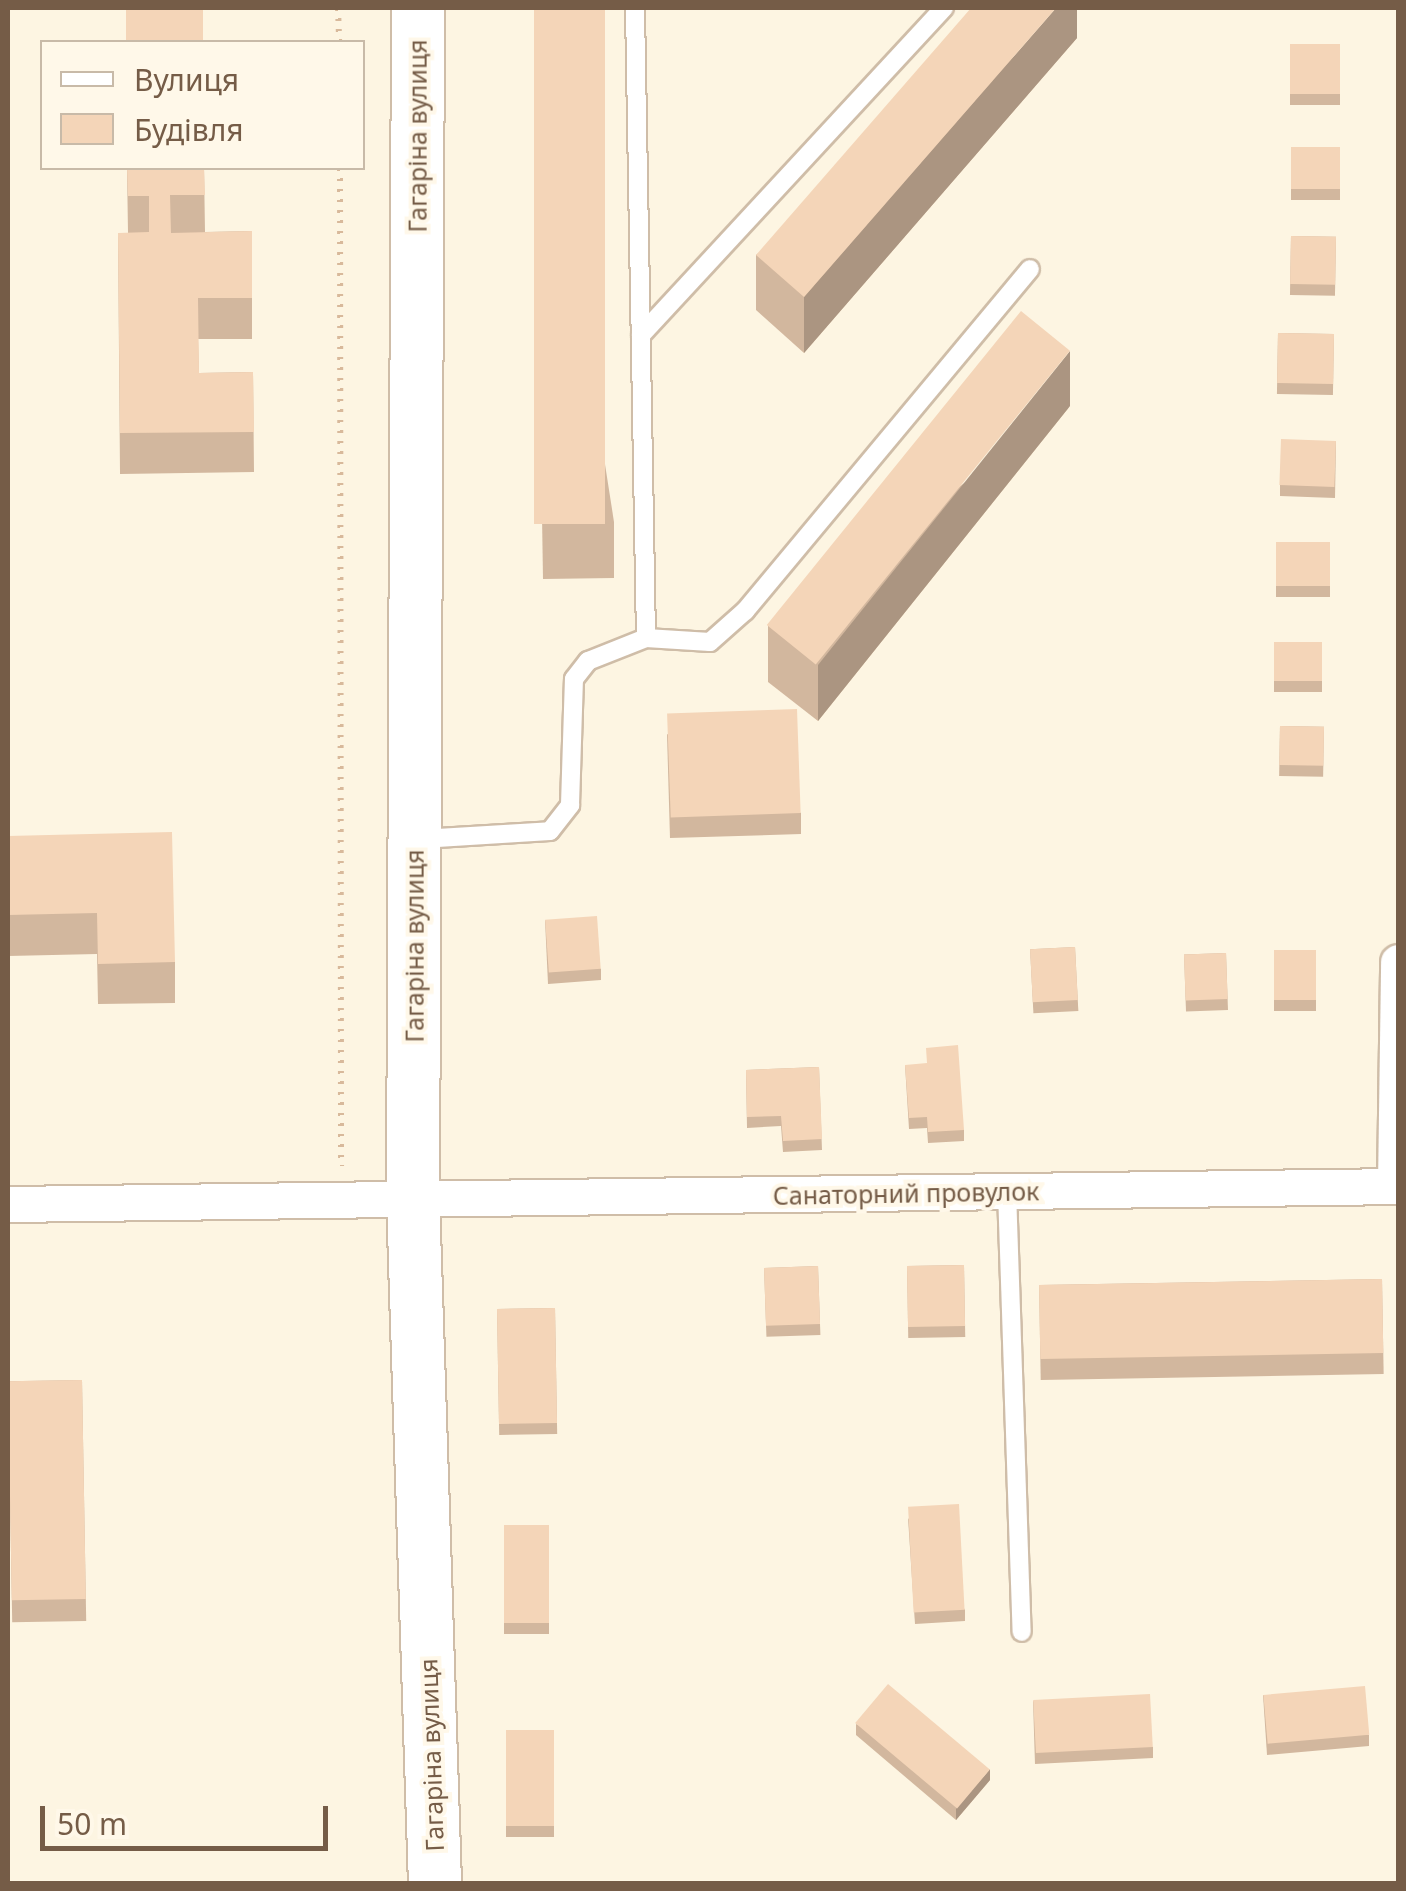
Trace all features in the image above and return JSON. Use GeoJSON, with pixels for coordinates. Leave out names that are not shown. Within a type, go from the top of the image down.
{"type":"FeatureCollection","features":[{"type":"Feature","properties":{"kind":"main road","name":"Гагаріна вулиця"},"geometry":{"type":"LineString","coordinates":[[418,8],[413,1199],[435,1884]]}},
{"type":"Feature","properties":{"kind":"street"},"geometry":{"type":"LineString","coordinates":[[1397,1186],[1398,962]]}},
{"type":"Feature","properties":{"kind":"street","name":"Санаторний провулок"},"geometry":{"type":"LineString","coordinates":[[8,1204],[1397,1186]]}},
{"type":"Feature","properties":{"kind":"lane"},"geometry":{"type":"LineString","coordinates":[[635,8],[646,638]]}},
{"type":"Feature","properties":{"kind":"lane"},"geometry":{"type":"LineString","coordinates":[[641,335],[944,8]]}},
{"type":"Feature","properties":{"kind":"lane"},"geometry":{"type":"LineString","coordinates":[[415,840],[550,831],[570,805],[574,680],[599,654],[646,638],[710,642],[744,611],[1030,269]]}},
{"type":"Feature","properties":{"kind":"lane"},"geometry":{"type":"LineString","coordinates":[[1007,1192],[1022,1632]]}},
{"type":"Feature","properties":{"kind":"path"},"geometry":{"type":"LineString","coordinates":[[338,8],[339,40]]}},
{"type":"Feature","properties":{"kind":"path"},"geometry":{"type":"LineString","coordinates":[[340,170],[341,1200]]}},
{"type":"Feature","properties":{"kind":"building"},"geometry":{"type":"Polygon","coordinates":[[[126,8],[203,8],[203,40],[126,40],[126,8]]]}},
{"type":"Feature","properties":{"kind":"building"},"geometry":{"type":"Polygon","coordinates":[[[534,8],[605,8],[605,524],[534,524],[534,8]]]}},
{"type":"Feature","properties":{"kind":"building"},"geometry":{"type":"Polygon","coordinates":[[[971,8],[1056,8],[804,297],[756,255],[971,8]]]}},
{"type":"Feature","properties":{"kind":"building"},"geometry":{"type":"Polygon","coordinates":[[[1290,44],[1340,44],[1340,94],[1290,94],[1290,44]]]}},
{"type":"Feature","properties":{"kind":"building"},"geometry":{"type":"Polygon","coordinates":[[[1291,147],[1340,147],[1340,189],[1291,189],[1291,147]]]}},
{"type":"Feature","properties":{"kind":"building"},"geometry":{"type":"Polygon","coordinates":[[[127,170],[204,170],[205,195],[170,195],[171,233],[252,231],[252,298],[198,298],[199,373],[253,372],[254,432],[120,433],[118,233],[149,232],[149,196],[128,196],[127,170]]]}},
{"type":"Feature","properties":{"kind":"building"},"geometry":{"type":"Polygon","coordinates":[[[1291,236],[1336,237],[1335,285],[1290,284],[1291,236]]]}},
{"type":"Feature","properties":{"kind":"building"},"geometry":{"type":"Polygon","coordinates":[[[1021,311],[1070,351],[816,665],[767,625],[1021,311]]]}},
{"type":"Feature","properties":{"kind":"building"},"geometry":{"type":"Polygon","coordinates":[[[1278,333],[1334,334],[1333,384],[1277,383],[1278,333]]]}},
{"type":"Feature","properties":{"kind":"building"},"geometry":{"type":"Polygon","coordinates":[[[1281,439],[1336,441],[1334,487],[1279,485],[1281,439]]]}},
{"type":"Feature","properties":{"kind":"building"},"geometry":{"type":"Polygon","coordinates":[[[1276,542],[1330,542],[1330,586],[1276,586],[1276,542]]]}},
{"type":"Feature","properties":{"kind":"building"},"geometry":{"type":"Polygon","coordinates":[[[1274,642],[1322,642],[1322,681],[1274,681],[1274,642]]]}},
{"type":"Feature","properties":{"kind":"building"},"geometry":{"type":"Polygon","coordinates":[[[797,709],[801,813],[671,817],[667,714],[797,709]]]}},
{"type":"Feature","properties":{"kind":"building"},"geometry":{"type":"Polygon","coordinates":[[[1280,726],[1324,727],[1323,766],[1279,765],[1280,726]]]}},
{"type":"Feature","properties":{"kind":"building"},"geometry":{"type":"Polygon","coordinates":[[[172,832],[175,962],[98,964],[97,913],[8,915],[8,836],[172,832]]]}},
{"type":"Feature","properties":{"kind":"building"},"geometry":{"type":"Polygon","coordinates":[[[597,916],[601,969],[549,972],[545,920],[597,916]]]}},
{"type":"Feature","properties":{"kind":"building"},"geometry":{"type":"Polygon","coordinates":[[[1075,947],[1078,1000],[1033,1002],[1030,949],[1075,947]]]}},
{"type":"Feature","properties":{"kind":"building"},"geometry":{"type":"Polygon","coordinates":[[[1274,950],[1316,950],[1316,1000],[1274,1000],[1274,950]]]}},
{"type":"Feature","properties":{"kind":"building"},"geometry":{"type":"Polygon","coordinates":[[[1226,953],[1228,999],[1186,1000],[1184,954],[1226,953]]]}},
{"type":"Feature","properties":{"kind":"building"},"geometry":{"type":"Polygon","coordinates":[[[958,1045],[964,1130],[928,1132],[927,1117],[909,1118],[905,1065],[927,1063],[926,1048],[958,1045]]]}},
{"type":"Feature","properties":{"kind":"building"},"geometry":{"type":"Polygon","coordinates":[[[819,1067],[822,1139],[783,1141],[781,1116],[747,1117],[746,1070],[819,1067]]]}},
{"type":"Feature","properties":{"kind":"building"},"geometry":{"type":"Polygon","coordinates":[[[964,1265],[965,1326],[908,1327],[907,1266],[964,1265]]]}},
{"type":"Feature","properties":{"kind":"building"},"geometry":{"type":"Polygon","coordinates":[[[818,1266],[820,1324],[766,1326],[764,1268],[818,1266]]]}},
{"type":"Feature","properties":{"kind":"building"},"geometry":{"type":"Polygon","coordinates":[[[1382,1279],[1383,1353],[1040,1359],[1039,1285],[1382,1279]]]}},
{"type":"Feature","properties":{"kind":"building"},"geometry":{"type":"Polygon","coordinates":[[[555,1308],[557,1423],[499,1424],[497,1309],[555,1308]]]}},
{"type":"Feature","properties":{"kind":"building"},"geometry":{"type":"Polygon","coordinates":[[[82,1380],[86,1599],[12,1600],[8,1381],[82,1380]]]}},
{"type":"Feature","properties":{"kind":"building"},"geometry":{"type":"Polygon","coordinates":[[[959,1504],[965,1610],[914,1613],[908,1507],[959,1504]]]}},
{"type":"Feature","properties":{"kind":"building"},"geometry":{"type":"Polygon","coordinates":[[[504,1525],[549,1525],[549,1623],[504,1623],[504,1525]]]}},
{"type":"Feature","properties":{"kind":"building"},"geometry":{"type":"Polygon","coordinates":[[[888,1684],[990,1769],[957,1809],[855,1723],[888,1684]]]}},
{"type":"Feature","properties":{"kind":"building"},"geometry":{"type":"Polygon","coordinates":[[[1365,1686],[1369,1735],[1268,1744],[1263,1695],[1365,1686]]]}},
{"type":"Feature","properties":{"kind":"building"},"geometry":{"type":"Polygon","coordinates":[[[1150,1694],[1153,1747],[1036,1753],[1033,1700],[1150,1694]]]}},
{"type":"Feature","properties":{"kind":"building"},"geometry":{"type":"Polygon","coordinates":[[[506,1730],[554,1730],[554,1826],[506,1826],[506,1730]]]}}]}
